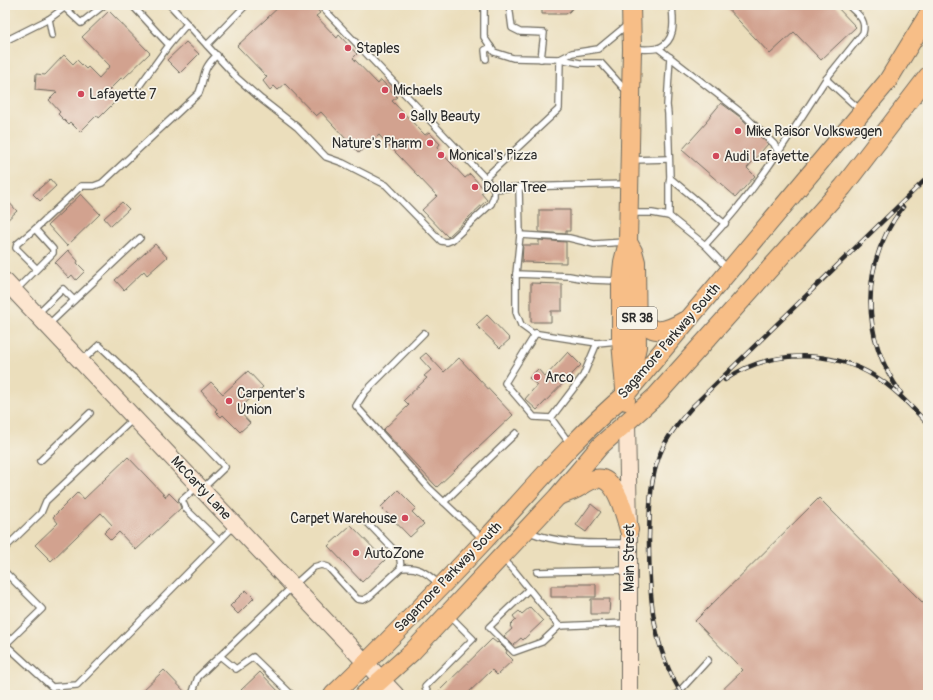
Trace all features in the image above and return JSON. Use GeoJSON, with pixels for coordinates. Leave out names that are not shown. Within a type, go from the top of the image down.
{"type":"FeatureCollection","features":[{"type":"Feature","properties":{"kind":"main road","name":"SR 38"},"geometry":{"type":"LineString","coordinates":[[627,422],[621,341],[623,262],[628,242],[629,213],[632,49],[631,13]]}},
{"type":"Feature","properties":{"kind":"main road","name":"Sagamore Parkway South"},"geometry":{"type":"LineString","coordinates":[[333,695],[441,586],[601,415],[626,394],[887,82],[928,15]]}},
{"type":"Feature","properties":{"kind":"main road","name":"Sagamore Parkway South"},"geometry":{"type":"LineString","coordinates":[[364,695],[412,652],[557,497],[600,446],[656,396],[843,186],[928,76]]}},
{"type":"Feature","properties":{"kind":"main road","name":"SR 38"},"geometry":{"type":"LineString","coordinates":[[626,394],[636,355],[636,262],[633,251],[628,242]]}},
{"type":"Feature","properties":{"kind":"main road","name":"McCarty Lane"},"geometry":{"type":"LineString","coordinates":[[10,286],[396,695]]}},
{"type":"Feature","properties":{"kind":"main road"},"geometry":{"type":"LineString","coordinates":[[636,309],[645,325],[656,331],[662,331],[670,328],[692,315]]}},
{"type":"Feature","properties":{"kind":"main road","name":"Main Street"},"geometry":{"type":"LineString","coordinates":[[627,422],[630,623],[629,695]]}},
{"type":"Feature","properties":{"kind":"main road"},"geometry":{"type":"LineString","coordinates":[[557,497],[576,490],[590,481],[603,479],[610,484],[617,495],[629,536]]}},
{"type":"Feature","properties":{"kind":"lane"},"geometry":{"type":"LineString","coordinates":[[5,41],[49,20],[66,6],[81,23],[104,5]]}},
{"type":"Feature","properties":{"kind":"lane"},"geometry":{"type":"LineString","coordinates":[[132,5],[169,45]]}},
{"type":"Feature","properties":{"kind":"lane"},"geometry":{"type":"LineString","coordinates":[[170,5],[237,78],[297,127],[326,157],[343,163],[386,185],[441,241],[447,242],[452,240],[491,204],[494,196],[494,189],[320,5]]}},
{"type":"Feature","properties":{"kind":"lane"},"geometry":{"type":"LineString","coordinates":[[207,45],[246,5]]}},
{"type":"Feature","properties":{"kind":"lane"},"geometry":{"type":"LineString","coordinates":[[484,5],[484,37],[494,52],[513,58],[560,59],[580,63],[601,63],[631,97]]}},
{"type":"Feature","properties":{"kind":"lane"},"geometry":{"type":"LineString","coordinates":[[509,5],[512,28],[520,32],[544,33],[541,59]]}},
{"type":"Feature","properties":{"kind":"lane"},"geometry":{"type":"LineString","coordinates":[[632,49],[658,48],[669,39],[673,30],[672,5]]}},
{"type":"Feature","properties":{"kind":"lane"},"geometry":{"type":"LineString","coordinates":[[705,244],[725,224],[750,194],[779,154],[826,79],[863,32],[865,27],[864,22],[848,5]]}},
{"type":"Feature","properties":{"kind":"lane"},"geometry":{"type":"LineString","coordinates":[[560,59],[572,53],[598,49],[631,13]]}},
{"type":"Feature","properties":{"kind":"lane"},"geometry":{"type":"LineString","coordinates":[[49,20],[52,35]]}},
{"type":"Feature","properties":{"kind":"lane"},"geometry":{"type":"LineString","coordinates":[[140,85],[169,45],[188,24]]}},
{"type":"Feature","properties":{"kind":"lane"},"geometry":{"type":"LineString","coordinates":[[486,59],[485,50],[490,47]]}},
{"type":"Feature","properties":{"kind":"lane"},"geometry":{"type":"LineString","coordinates":[[658,48],[743,114],[774,144],[779,154]]}},
{"type":"Feature","properties":{"kind":"lane"},"geometry":{"type":"LineString","coordinates":[[37,269],[16,248],[17,244],[81,186],[94,186],[102,183],[199,93],[204,71],[210,61],[217,56]]}},
{"type":"Feature","properties":{"kind":"lane"},"geometry":{"type":"LineString","coordinates":[[669,216],[668,184],[670,178],[668,114],[666,105],[670,57]]}},
{"type":"Feature","properties":{"kind":"lane"},"geometry":{"type":"LineString","coordinates":[[485,178],[559,109],[560,59]]}},
{"type":"Feature","properties":{"kind":"lane"},"geometry":{"type":"LineString","coordinates":[[826,79],[862,112]]}},
{"type":"Feature","properties":{"kind":"lane"},"geometry":{"type":"LineString","coordinates":[[630,160],[669,160]]}},
{"type":"Feature","properties":{"kind":"lane"},"geometry":{"type":"LineString","coordinates":[[670,178],[725,224]]}},
{"type":"Feature","properties":{"kind":"lane"},"geometry":{"type":"LineString","coordinates":[[494,189],[629,184]]}},
{"type":"Feature","properties":{"kind":"lane"},"geometry":{"type":"LineString","coordinates":[[519,187],[520,235],[516,274],[516,312],[521,325],[532,333],[536,334],[597,343],[621,341]]}},
{"type":"Feature","properties":{"kind":"lane"},"geometry":{"type":"LineString","coordinates":[[629,213],[652,213],[669,216],[705,244],[729,271]]}},
{"type":"Feature","properties":{"kind":"lane"},"geometry":{"type":"LineString","coordinates":[[10,286],[37,269],[53,253],[53,249],[35,229]]}},
{"type":"Feature","properties":{"kind":"lane"},"geometry":{"type":"LineString","coordinates":[[520,235],[569,238],[594,244],[628,242]]}},
{"type":"Feature","properties":{"kind":"lane"},"geometry":{"type":"LineString","coordinates":[[42,320],[74,300],[140,238]]}},
{"type":"Feature","properties":{"kind":"lane"},"geometry":{"type":"LineString","coordinates":[[516,274],[568,276],[591,280],[622,281]]}},
{"type":"Feature","properties":{"kind":"lane"},"geometry":{"type":"LineString","coordinates":[[42,320],[63,289],[74,300]]}},
{"type":"Feature","properties":{"kind":"lane"},"geometry":{"type":"LineString","coordinates":[[424,332],[365,392],[356,406],[424,482],[484,541]]}},
{"type":"Feature","properties":{"kind":"lane"},"geometry":{"type":"LineString","coordinates":[[536,334],[505,383],[534,417],[551,418],[572,445]]}},
{"type":"Feature","properties":{"kind":"lane"},"geometry":{"type":"LineString","coordinates":[[551,418],[583,376],[597,343]]}},
{"type":"Feature","properties":{"kind":"lane"},"geometry":{"type":"LineString","coordinates":[[81,362],[98,345],[204,445],[225,467],[182,500],[186,509],[218,541]]}},
{"type":"Feature","properties":{"kind":"lane"},"geometry":{"type":"LineString","coordinates":[[40,461],[90,413]]}},
{"type":"Feature","properties":{"kind":"lane"},"geometry":{"type":"LineString","coordinates":[[5,548],[41,513],[46,501],[134,418]]}},
{"type":"Feature","properties":{"kind":"lane"},"geometry":{"type":"LineString","coordinates":[[444,502],[516,433]]}},
{"type":"Feature","properties":{"kind":"lane"},"geometry":{"type":"LineString","coordinates":[[363,518],[395,551],[400,558],[401,568]]}},
{"type":"Feature","properties":{"kind":"lane"},"geometry":{"type":"LineString","coordinates":[[5,572],[42,609],[5,644],[52,687],[77,684],[235,524]]}},
{"type":"Feature","properties":{"kind":"lane"},"geometry":{"type":"LineString","coordinates":[[525,531],[543,538],[572,543],[629,536]]}},
{"type":"Feature","properties":{"kind":"lane"},"geometry":{"type":"LineString","coordinates":[[501,556],[559,626]]}},
{"type":"Feature","properties":{"kind":"lane"},"geometry":{"type":"LineString","coordinates":[[192,695],[198,677],[314,567],[321,565],[328,567],[358,599],[363,600],[401,568],[409,567],[425,572],[441,586]]}},
{"type":"Feature","properties":{"kind":"lane"},"geometry":{"type":"LineString","coordinates":[[537,572],[629,570]]}},
{"type":"Feature","properties":{"kind":"lane"},"geometry":{"type":"LineString","coordinates":[[529,589],[489,626],[514,652],[542,642],[559,626],[630,623]]}},
{"type":"Feature","properties":{"kind":"lane"},"geometry":{"type":"LineString","coordinates":[[429,695],[425,687],[473,639],[448,613]]}},
{"type":"Feature","properties":{"kind":"lane"},"geometry":{"type":"LineString","coordinates":[[220,656],[236,669],[253,657],[292,695]]}},
{"type":"Feature","properties":{"kind":"lane"},"geometry":{"type":"LineString","coordinates":[[676,695],[708,660]]}},
{"type":"Feature","properties":{"kind":"building"},"geometry":{"type":"Polygon","coordinates":[[[281,5],[313,5],[320,13],[316,16],[337,38],[339,35],[357,54],[353,58],[378,84],[381,80],[397,97],[392,101],[425,135],[429,132],[440,144],[437,148],[465,178],[470,174],[485,190],[481,193],[487,200],[448,237],[422,210],[437,196],[379,135],[359,153],[321,112],[316,116],[285,84],[278,90],[274,86],[270,90],[263,81],[267,77],[237,46],[281,5]]]}},
{"type":"Feature","properties":{"kind":"building"},"geometry":{"type":"Polygon","coordinates":[[[542,5],[575,5],[566,14],[542,14],[542,5]]]}},
{"type":"Feature","properties":{"kind":"building"},"geometry":{"type":"Polygon","coordinates":[[[724,5],[835,5],[856,27],[821,60],[794,32],[770,54],[724,5]]]}},
{"type":"Feature","properties":{"kind":"building"},"geometry":{"type":"Polygon","coordinates":[[[109,11],[150,53],[123,79],[121,78],[109,90],[118,99],[99,118],[97,115],[80,132],[70,122],[68,124],[58,114],[60,112],[49,100],[57,92],[35,90],[36,74],[45,75],[64,55],[73,64],[77,60],[86,69],[88,67],[99,78],[110,66],[82,37],[109,11]]]}},
{"type":"Feature","properties":{"kind":"building"},"geometry":{"type":"Polygon","coordinates":[[[186,42],[199,54],[180,73],[167,60],[186,42]]]}},
{"type":"Feature","properties":{"kind":"building"},"geometry":{"type":"Polygon","coordinates":[[[721,103],[740,117],[768,144],[747,168],[755,176],[736,197],[682,150],[707,122],[706,121],[721,103]]]}},
{"type":"Feature","properties":{"kind":"building"},"geometry":{"type":"Polygon","coordinates":[[[50,179],[56,186],[40,201],[33,194],[50,179]]]}},
{"type":"Feature","properties":{"kind":"building"},"geometry":{"type":"Polygon","coordinates":[[[81,194],[100,214],[67,246],[48,225],[81,194]]]}},
{"type":"Feature","properties":{"kind":"building"},"geometry":{"type":"Polygon","coordinates":[[[5,198],[17,211],[5,222],[5,198]]]}},
{"type":"Feature","properties":{"kind":"building"},"geometry":{"type":"Polygon","coordinates":[[[122,202],[129,209],[111,226],[104,218],[122,202]]]}},
{"type":"Feature","properties":{"kind":"building"},"geometry":{"type":"Polygon","coordinates":[[[539,210],[570,210],[570,231],[566,231],[566,234],[539,232],[539,210]]]}},
{"type":"Feature","properties":{"kind":"building"},"geometry":{"type":"Polygon","coordinates":[[[539,240],[566,242],[566,263],[522,262],[523,245],[539,245],[539,240]]]}},
{"type":"Feature","properties":{"kind":"building"},"geometry":{"type":"Polygon","coordinates":[[[155,244],[167,257],[147,275],[144,271],[124,290],[115,280],[155,244]]]}},
{"type":"Feature","properties":{"kind":"building"},"geometry":{"type":"Polygon","coordinates":[[[68,250],[85,271],[76,280],[72,275],[69,278],[55,263],[68,250]]]}},
{"type":"Feature","properties":{"kind":"building"},"geometry":{"type":"Polygon","coordinates":[[[531,283],[562,284],[562,311],[551,311],[551,322],[531,322],[531,283]]]}},
{"type":"Feature","properties":{"kind":"building"},"geometry":{"type":"Polygon","coordinates":[[[487,315],[510,339],[500,348],[476,325],[487,315]]]}},
{"type":"Feature","properties":{"kind":"building"},"geometry":{"type":"Polygon","coordinates":[[[568,352],[581,365],[537,410],[525,399],[537,385],[529,378],[538,369],[545,377],[568,352]]]}},
{"type":"Feature","properties":{"kind":"building"},"geometry":{"type":"Polygon","coordinates":[[[426,353],[444,372],[459,358],[513,415],[437,487],[383,430],[409,405],[404,400],[427,378],[424,376],[431,370],[420,358],[426,353]]]}},
{"type":"Feature","properties":{"kind":"building","name":"Carpenter's Union"},"geometry":{"type":"Polygon","coordinates":[[[248,371],[263,387],[238,410],[250,423],[240,432],[223,415],[221,417],[215,411],[217,409],[201,391],[211,382],[223,394],[248,371]]]}},
{"type":"Feature","properties":{"kind":"building"},"geometry":{"type":"Polygon","coordinates":[[[128,457],[166,497],[169,493],[179,503],[181,508],[136,550],[119,532],[111,540],[104,533],[112,525],[101,513],[51,561],[35,545],[58,523],[53,517],[78,492],[84,499],[128,457]]]}},
{"type":"Feature","properties":{"kind":"building","name":"Carpet Warehouse"},"geometry":{"type":"Polygon","coordinates":[[[398,490],[416,508],[412,512],[424,524],[410,537],[381,507],[398,490]]]}},
{"type":"Feature","properties":{"kind":"building"},"geometry":{"type":"Polygon","coordinates":[[[819,498],[928,608],[928,695],[717,695],[743,670],[695,621],[819,498]]]}},
{"type":"Feature","properties":{"kind":"building"},"geometry":{"type":"Polygon","coordinates":[[[591,504],[601,512],[586,532],[576,525],[591,504]]]}},
{"type":"Feature","properties":{"kind":"building","name":"AutoZone"},"geometry":{"type":"Polygon","coordinates":[[[351,525],[385,560],[362,582],[328,546],[351,525]]]}},
{"type":"Feature","properties":{"kind":"building"},"geometry":{"type":"Polygon","coordinates":[[[565,584],[596,584],[596,597],[551,597],[551,586],[565,586],[565,584]]]}},
{"type":"Feature","properties":{"kind":"building"},"geometry":{"type":"Polygon","coordinates":[[[246,590],[254,598],[238,614],[230,606],[246,590]]]}},
{"type":"Feature","properties":{"kind":"building"},"geometry":{"type":"Polygon","coordinates":[[[591,599],[610,599],[609,614],[591,614],[591,599]]]}},
{"type":"Feature","properties":{"kind":"building"},"geometry":{"type":"Polygon","coordinates":[[[530,607],[543,621],[523,640],[521,638],[513,645],[504,636],[512,629],[510,626],[516,620],[513,616],[519,611],[522,614],[530,607]]]}},
{"type":"Feature","properties":{"kind":"building"},"geometry":{"type":"Polygon","coordinates":[[[492,639],[497,643],[498,642],[507,651],[506,653],[513,660],[497,675],[492,670],[466,695],[443,695],[439,691],[492,639]]]}},
{"type":"Feature","properties":{"kind":"building"},"geometry":{"type":"Polygon","coordinates":[[[164,670],[188,695],[138,695],[164,670]]]}},
{"type":"Feature","properties":{"kind":"building"},"geometry":{"type":"Polygon","coordinates":[[[260,672],[282,695],[246,695],[241,690],[260,672]]]}},
{"type":"Feature","properties":{"kind":"railway"},"geometry":{"type":"LineString","coordinates":[[683,695],[672,677],[664,658],[658,639],[651,599],[649,538],[650,506],[656,464],[663,447],[674,429],[693,406],[928,177]]}},
{"type":"Feature","properties":{"kind":"railway"},"geometry":{"type":"LineString","coordinates":[[901,393],[888,371],[878,348],[872,324],[870,300],[873,275],[879,252],[889,229],[903,207]]}},
{"type":"Feature","properties":{"kind":"railway"},"geometry":{"type":"LineString","coordinates":[[725,380],[742,370],[780,358],[800,356],[820,357],[840,361],[876,377],[890,387],[928,424]]}},
{"type":"Feature","properties":{"kind":"place","name":"Staples"},"geometry":{"type":"Point","coordinates":[348,48]}},
{"type":"Feature","properties":{"kind":"place","name":"Michaels"},"geometry":{"type":"Point","coordinates":[385,90]}},
{"type":"Feature","properties":{"kind":"place","name":"Lafayette 7"},"geometry":{"type":"Point","coordinates":[81,94]}},
{"type":"Feature","properties":{"kind":"place","name":"Sally Beauty"},"geometry":{"type":"Point","coordinates":[402,116]}},
{"type":"Feature","properties":{"kind":"place","name":"Mike Raisor Volkswagen"},"geometry":{"type":"Point","coordinates":[738,131]}},
{"type":"Feature","properties":{"kind":"place","name":"Nature's Pharm"},"geometry":{"type":"Point","coordinates":[430,143]}},
{"type":"Feature","properties":{"kind":"place","name":"Monical's Pizza"},"geometry":{"type":"Point","coordinates":[441,155]}},
{"type":"Feature","properties":{"kind":"place","name":"Audi Lafayette"},"geometry":{"type":"Point","coordinates":[716,156]}},
{"type":"Feature","properties":{"kind":"place","name":"Dollar Tree"},"geometry":{"type":"Point","coordinates":[475,187]}},
{"type":"Feature","properties":{"kind":"place","name":"Arco"},"geometry":{"type":"Point","coordinates":[537,377]}},
{"type":"Feature","properties":{"kind":"place","name":"Carpenter's Union"},"geometry":{"type":"Point","coordinates":[229,401]}},
{"type":"Feature","properties":{"kind":"place","name":"Carpet Warehouse"},"geometry":{"type":"Point","coordinates":[405,518]}},
{"type":"Feature","properties":{"kind":"place","name":"AutoZone"},"geometry":{"type":"Point","coordinates":[356,553]}}]}
